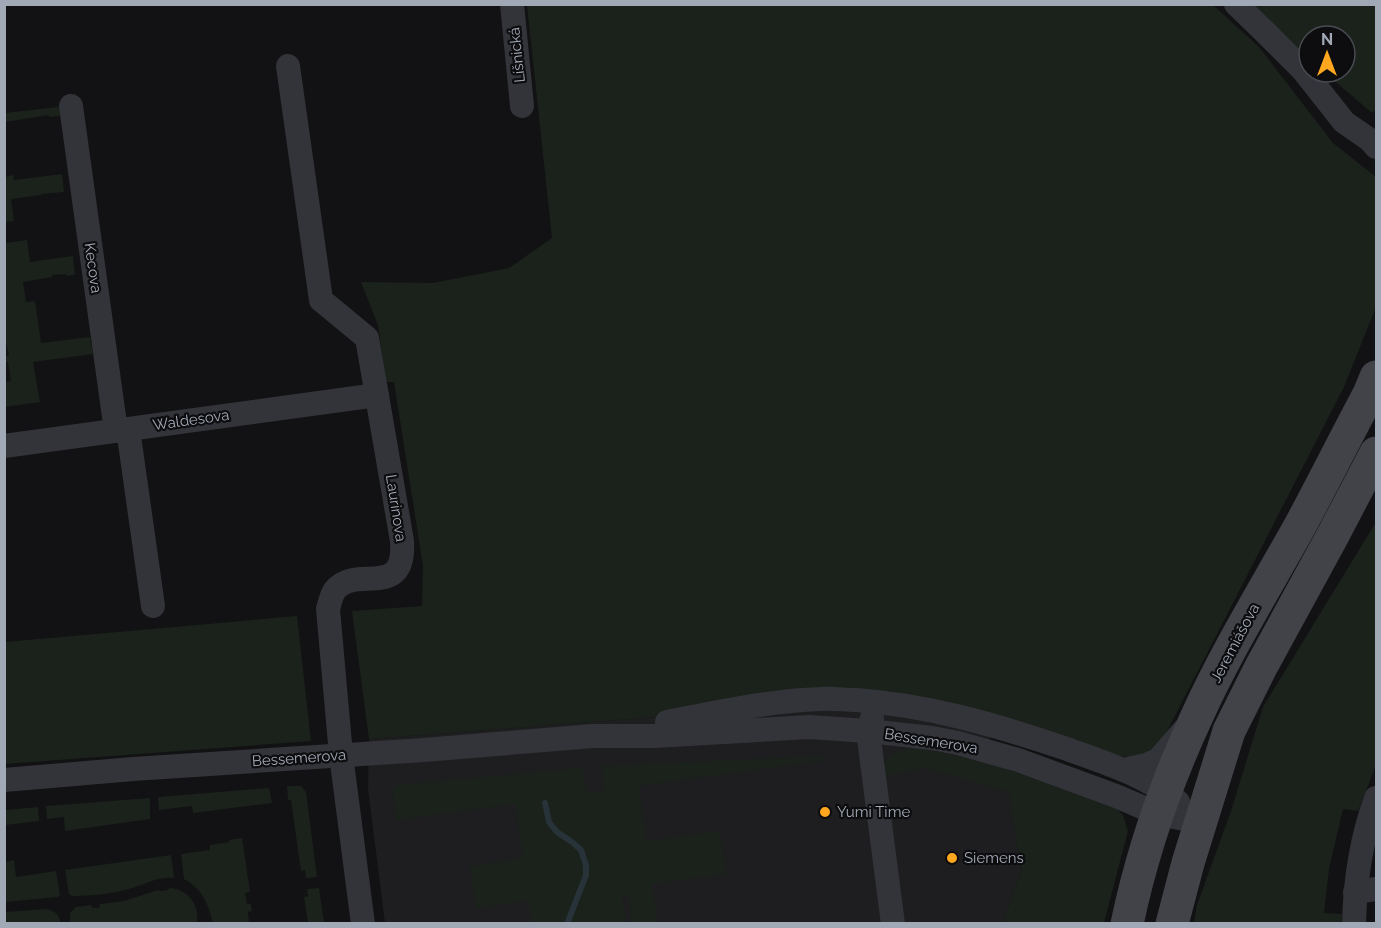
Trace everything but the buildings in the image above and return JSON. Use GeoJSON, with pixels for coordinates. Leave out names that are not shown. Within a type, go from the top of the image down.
{"type":"FeatureCollection","features":[{"type":"Feature","properties":{"kind":"main road","name":"Jeremiášova"},"geometry":{"type":"LineString","coordinates":[[1127,924],[1142,862],[1162,803],[1197,715],[1302,522],[1377,377]]}},
{"type":"Feature","properties":{"kind":"main road"},"geometry":{"type":"LineString","coordinates":[[1172,924],[1200,822],[1233,721],[1377,453]]}},
{"type":"Feature","properties":{"kind":"street","name":"Líšnická"},"geometry":{"type":"LineString","coordinates":[[512,4],[522,106]]}},
{"type":"Feature","properties":{"kind":"street"},"geometry":{"type":"LineString","coordinates":[[1236,4],[1303,69],[1344,122],[1377,147]]}},
{"type":"Feature","properties":{"kind":"street","name":"Laurinova"},"geometry":{"type":"LineString","coordinates":[[288,66],[321,300],[367,338],[403,555],[399,565],[392,573],[382,578],[349,581],[342,584],[334,590],[328,609],[341,755],[363,924]]}},
{"type":"Feature","properties":{"kind":"street","name":"Kecova"},"geometry":{"type":"LineString","coordinates":[[71,106],[122,430],[153,606]]}},
{"type":"Feature","properties":{"kind":"street","name":"Waldesova"},"geometry":{"type":"LineString","coordinates":[[4,446],[377,395]]}},
{"type":"Feature","properties":{"kind":"street","name":"Bessemerova"},"geometry":{"type":"LineString","coordinates":[[593,736],[775,702],[822,698],[878,702],[930,710],[986,723],[1044,741],[1124,770],[1162,803]]}},
{"type":"Feature","properties":{"kind":"street"},"geometry":{"type":"LineString","coordinates":[[878,702],[868,731],[893,924]]}},
{"type":"Feature","properties":{"kind":"street"},"geometry":{"type":"LineString","coordinates":[[1124,770],[1158,760],[1197,715]]}},
{"type":"Feature","properties":{"kind":"street","name":"Bessemerova"},"geometry":{"type":"LineString","coordinates":[[4,780],[593,736],[654,736],[808,727],[868,731],[958,743],[1018,760],[1073,780],[1162,803],[1200,822]]}},
{"type":"Feature","properties":{"kind":"street"},"geometry":{"type":"LineString","coordinates":[[1354,924],[1366,890],[1361,848],[1375,804]]}},
{"type":"Feature","properties":{"kind":"shaded area"},"geometry":{"type":"Polygon","coordinates":[[[527,5],[1213,5],[1259,47],[1333,143],[1376,177],[1376,307],[1344,387],[1162,741],[1153,749],[1144,755],[1121,756],[971,708],[928,700],[657,717],[369,739],[352,611],[422,606],[423,566],[394,382],[386,382],[378,325],[361,282],[433,283],[509,268],[552,238],[527,5]]]}},
{"type":"Feature","properties":{"kind":"shaded area"},"geometry":{"type":"Polygon","coordinates":[[[1244,5],[1376,5],[1376,109],[1372,113],[1338,84],[1357,84],[1357,24],[1297,24],[1297,50],[1244,5]]]}},
{"type":"Feature","properties":{"kind":"shaded area"},"geometry":{"type":"Polygon","coordinates":[[[59,107],[60,116],[49,117],[49,115],[5,122],[5,113],[59,107]]]}},
{"type":"Feature","properties":{"kind":"shaded area"},"geometry":{"type":"Polygon","coordinates":[[[62,174],[64,192],[11,199],[14,221],[5,222],[5,177],[13,175],[14,180],[62,174]]]}},
{"type":"Feature","properties":{"kind":"shaded area"},"geometry":{"type":"Polygon","coordinates":[[[27,240],[30,262],[73,256],[75,275],[52,275],[52,277],[23,282],[26,302],[35,301],[41,343],[90,337],[93,354],[33,362],[40,402],[5,407],[5,382],[11,381],[8,362],[4,362],[5,356],[9,355],[4,336],[5,243],[27,240]]]}},
{"type":"Feature","properties":{"kind":"shaded area"},"geometry":{"type":"Polygon","coordinates":[[[1376,522],[1376,765],[1358,811],[1343,809],[1329,869],[1324,913],[1342,914],[1341,923],[1194,923],[1197,905],[1231,811],[1263,707],[1376,522]]]}},
{"type":"Feature","properties":{"kind":"shaded area"},"geometry":{"type":"Polygon","coordinates":[[[297,616],[311,741],[5,764],[5,642],[297,616]]]}},
{"type":"Feature","properties":{"kind":"shaded area"},"geometry":{"type":"Polygon","coordinates":[[[700,707],[971,708],[1009,769],[1021,872],[1002,923],[385,923],[368,789],[369,739],[657,717],[700,707]]]}},
{"type":"Feature","properties":{"kind":"shaded area"},"geometry":{"type":"Polygon","coordinates":[[[911,748],[990,764],[1117,809],[1123,815],[1128,831],[1104,923],[1002,923],[1021,872],[1009,792],[926,768],[881,777],[890,756],[898,751],[911,748]]]}},
{"type":"Feature","properties":{"kind":"shaded area"},"geometry":{"type":"Polygon","coordinates":[[[822,756],[828,760],[639,786],[646,841],[720,831],[726,874],[652,884],[658,923],[632,923],[628,895],[622,896],[626,923],[532,923],[528,901],[476,908],[470,866],[523,858],[515,804],[397,820],[392,790],[396,785],[582,768],[587,793],[605,791],[601,766],[822,756]]]}},
{"type":"Feature","properties":{"kind":"shaded area"},"geometry":{"type":"Polygon","coordinates":[[[287,786],[301,786],[306,792],[317,877],[306,878],[305,870],[301,871],[287,786]]]}},
{"type":"Feature","properties":{"kind":"shaded area"},"geometry":{"type":"Polygon","coordinates":[[[269,788],[272,803],[193,813],[192,806],[159,810],[158,797],[269,788]]]}},
{"type":"Feature","properties":{"kind":"shaded area"},"geometry":{"type":"Polygon","coordinates":[[[150,798],[150,819],[65,831],[64,817],[47,819],[46,806],[150,798]]]}},
{"type":"Feature","properties":{"kind":"shaded area"},"geometry":{"type":"Polygon","coordinates":[[[38,807],[39,821],[5,825],[5,810],[38,807]]]}},
{"type":"Feature","properties":{"kind":"shaded area"},"geometry":{"type":"Polygon","coordinates":[[[242,838],[250,892],[245,893],[247,904],[251,904],[252,911],[248,912],[249,923],[213,923],[204,898],[196,887],[184,879],[181,854],[210,850],[210,845],[242,838]]]}},
{"type":"Feature","properties":{"kind":"shaded area"},"geometry":{"type":"Polygon","coordinates":[[[171,855],[174,878],[157,880],[108,893],[79,896],[69,894],[65,870],[171,855]]]}},
{"type":"Feature","properties":{"kind":"shaded area"},"geometry":{"type":"Polygon","coordinates":[[[14,860],[16,877],[56,871],[60,895],[5,902],[5,862],[14,860]]]}},
{"type":"Feature","properties":{"kind":"shaded area"},"geometry":{"type":"Polygon","coordinates":[[[169,888],[182,891],[191,899],[197,910],[197,923],[70,923],[70,913],[76,907],[91,905],[92,908],[99,908],[100,904],[124,901],[169,888]]]}},
{"type":"Feature","properties":{"kind":"shaded area"},"geometry":{"type":"Polygon","coordinates":[[[319,888],[324,923],[308,923],[304,897],[308,896],[307,889],[319,888]]]}},
{"type":"Feature","properties":{"kind":"shaded area"},"geometry":{"type":"Polygon","coordinates":[[[47,909],[57,914],[60,923],[5,923],[5,912],[47,909]]]}},
{"type":"Feature","properties":{"kind":"waterway"},"geometry":{"type":"LineString","coordinates":[[545,803],[549,822],[557,832],[581,850],[586,865],[586,875],[567,924]]}},
{"type":"Feature","properties":{"kind":"place","name":"Yumi Time"},"geometry":{"type":"Point","coordinates":[825,812]}},
{"type":"Feature","properties":{"kind":"place","name":"Siemens"},"geometry":{"type":"Point","coordinates":[952,858]}}]}
